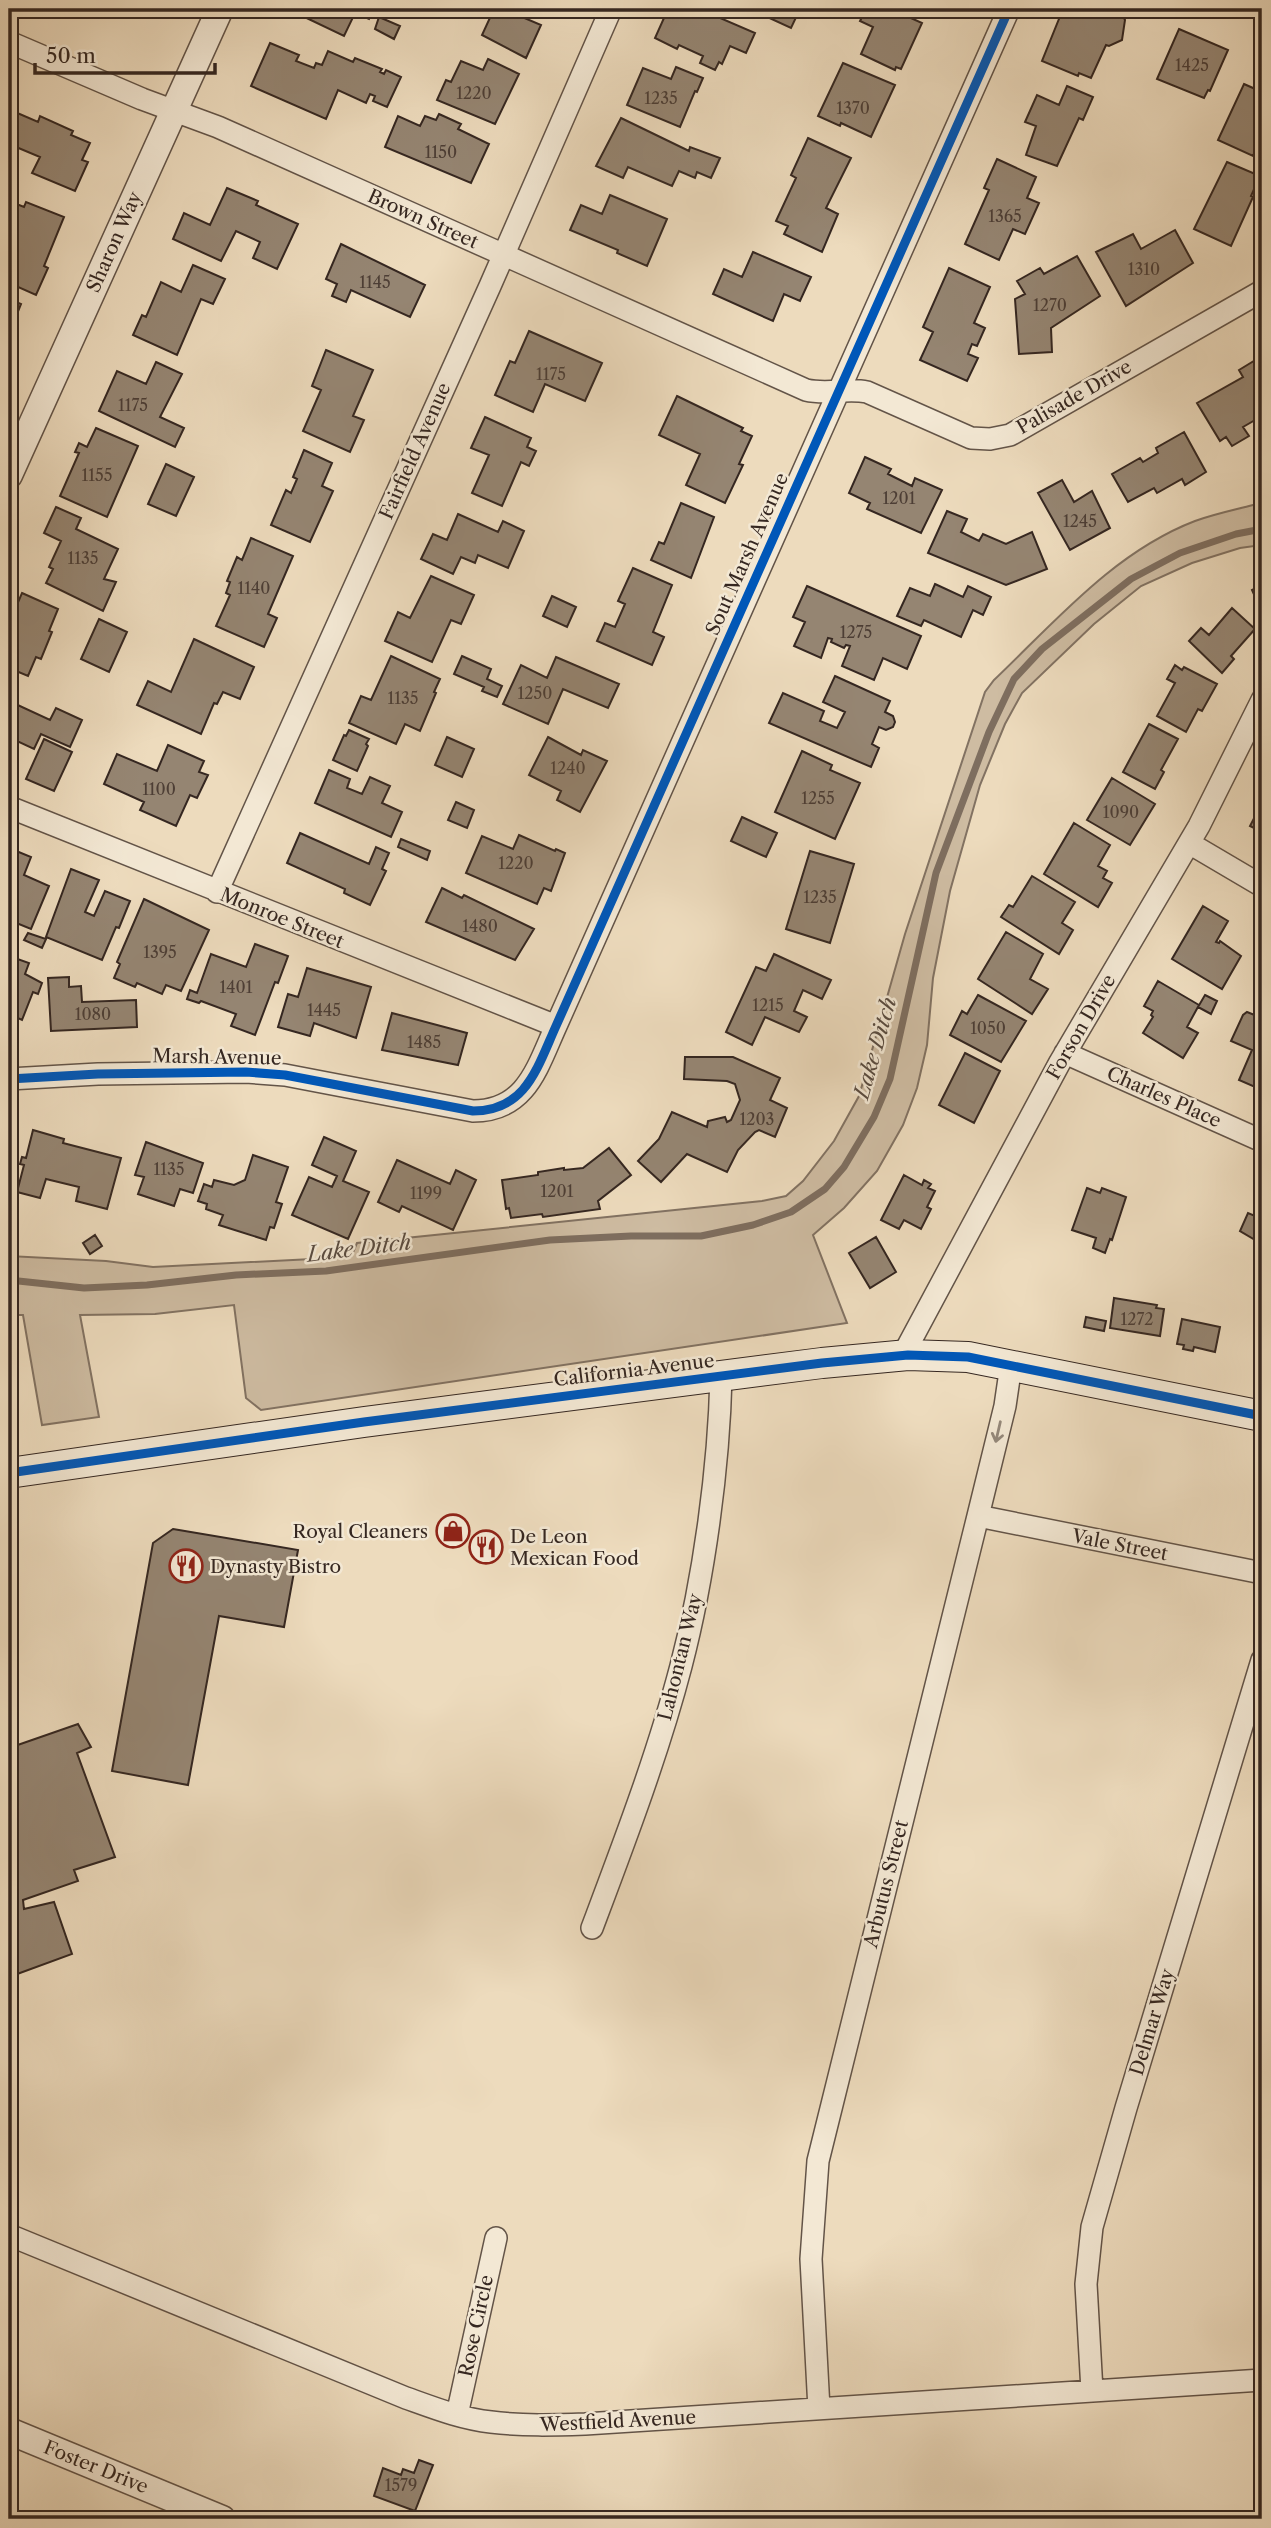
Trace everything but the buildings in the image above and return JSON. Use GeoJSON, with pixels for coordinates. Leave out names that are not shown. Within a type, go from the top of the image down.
{"type":"FeatureCollection","features":[{"type":"Feature","properties":{"kind":"main road","name":"California Avenue"},"geometry":{"type":"LineString","coordinates":[[9,1473],[364,1422],[903,1355],[968,1357],[1262,1416]]}},
{"type":"Feature","properties":{"kind":"street","name":"Sharon Way"},"geometry":{"type":"LineString","coordinates":[[9,475],[220,9]]}},
{"type":"Feature","properties":{"kind":"street","name":"Fairfield Avenue"},"geometry":{"type":"LineString","coordinates":[[217,892],[611,9]]}},
{"type":"Feature","properties":{"kind":"street","name":"Sout Marsh Avenue"},"geometry":{"type":"LineString","coordinates":[[505,1106],[530,1080],[556,1026],[1009,9]]}},
{"type":"Feature","properties":{"kind":"street","name":"Brown Street"},"geometry":{"type":"LineString","coordinates":[[9,42],[218,127],[806,390],[822,394],[837,392]]}},
{"type":"Feature","properties":{"kind":"street","name":"Palisade Drive"},"geometry":{"type":"LineString","coordinates":[[837,392],[853,389],[867,393],[971,438],[990,439],[1010,435],[1262,291]]}},
{"type":"Feature","properties":{"kind":"street","name":"Forson Drive"},"geometry":{"type":"LineString","coordinates":[[903,1355],[1065,1053],[1189,843],[1262,700]]}},
{"type":"Feature","properties":{"kind":"street","name":"Monroe Street"},"geometry":{"type":"LineString","coordinates":[[9,807],[556,1026]]}},
{"type":"Feature","properties":{"kind":"street"},"geometry":{"type":"LineString","coordinates":[[1189,843],[1262,886]]}},
{"type":"Feature","properties":{"kind":"street","name":"Charles Place"},"geometry":{"type":"LineString","coordinates":[[1065,1053],[1262,1141]]}},
{"type":"Feature","properties":{"kind":"street","name":"Marsh Avenue"},"geometry":{"type":"LineString","coordinates":[[9,1079],[246,1072],[285,1075],[472,1111],[489,1111],[505,1106]]}},
{"type":"Feature","properties":{"kind":"street","name":"Arbutus Street"},"geometry":{"type":"LineString","coordinates":[[819,2409],[811,2259],[818,2161],[1005,1406],[1011,1365]]}},
{"type":"Feature","properties":{"kind":"street","name":"Lahontan Way"},"geometry":{"type":"LineString","coordinates":[[592,1928],[681,1666],[708,1517],[720,1415],[721,1376]]}},
{"type":"Feature","properties":{"kind":"street","name":"Vale Street"},"geometry":{"type":"LineString","coordinates":[[978,1516],[1262,1573]]}},
{"type":"Feature","properties":{"kind":"street","name":"Delmar Way"},"geometry":{"type":"LineString","coordinates":[[1092,2391],[1086,2284],[1092,2227],[1262,1660]]}},
{"type":"Feature","properties":{"kind":"street","name":"Westfield Avenue"},"geometry":{"type":"LineString","coordinates":[[9,2235],[406,2398],[488,2422],[526,2426],[585,2424],[1262,2380]]}},
{"type":"Feature","properties":{"kind":"street","name":"Rose Circle"},"geometry":{"type":"LineString","coordinates":[[457,2415],[496,2238]]}},
{"type":"Feature","properties":{"kind":"street","name":"Foster Drive"},"geometry":{"type":"LineString","coordinates":[[9,2431],[222,2519]]}},
{"type":"Feature","properties":{"kind":"shaded area"},"geometry":{"type":"Polygon","coordinates":[[[1262,505],[1262,545],[1240,548],[1192,563],[1141,586],[1094,624],[1022,693],[1005,724],[980,785],[950,891],[933,978],[927,1045],[917,1088],[903,1125],[877,1171],[844,1208],[813,1235],[847,1323],[261,1410],[246,1398],[234,1305],[155,1314],[80,1315],[99,1417],[42,1425],[23,1315],[9,1315],[9,1256],[106,1261],[153,1267],[351,1257],[357,1243],[762,1201],[786,1196],[803,1181],[834,1141],[859,1096],[905,934],[985,692],[1063,612],[1138,551],[1195,521],[1262,505]]]}},
{"type":"Feature","properties":{"kind":"waterway","name":"Lake Ditch"},"geometry":{"type":"LineString","coordinates":[[9,1280],[84,1288],[147,1285],[236,1275],[326,1271],[550,1240],[701,1236],[753,1225],[791,1212],[825,1189],[844,1167],[874,1117],[890,1079],[936,873],[989,732],[1014,679],[1042,649],[1131,579],[1180,553],[1236,534],[1262,529]]}},
{"type":"Feature","properties":{"kind":"cycle path"},"geometry":{"type":"LineString","coordinates":[[9,1079],[98,1074],[246,1072],[285,1075],[473,1111],[506,1104],[518,1095],[542,1057],[1009,9]]}},
{"type":"Feature","properties":{"kind":"cycle path"},"geometry":{"type":"LineString","coordinates":[[9,1473],[364,1422],[822,1363],[908,1355],[968,1357],[1262,1416]]}},
{"type":"Feature","properties":{"kind":"place","name":"Royal Cleaners"},"geometry":{"type":"Point","coordinates":[453,1531]}},
{"type":"Feature","properties":{"kind":"place","name":"De Leon Mexican Food"},"geometry":{"type":"Point","coordinates":[486,1547]}},
{"type":"Feature","properties":{"kind":"place","name":"Dynasty Bistro"},"geometry":{"type":"Point","coordinates":[186,1566]}}]}
